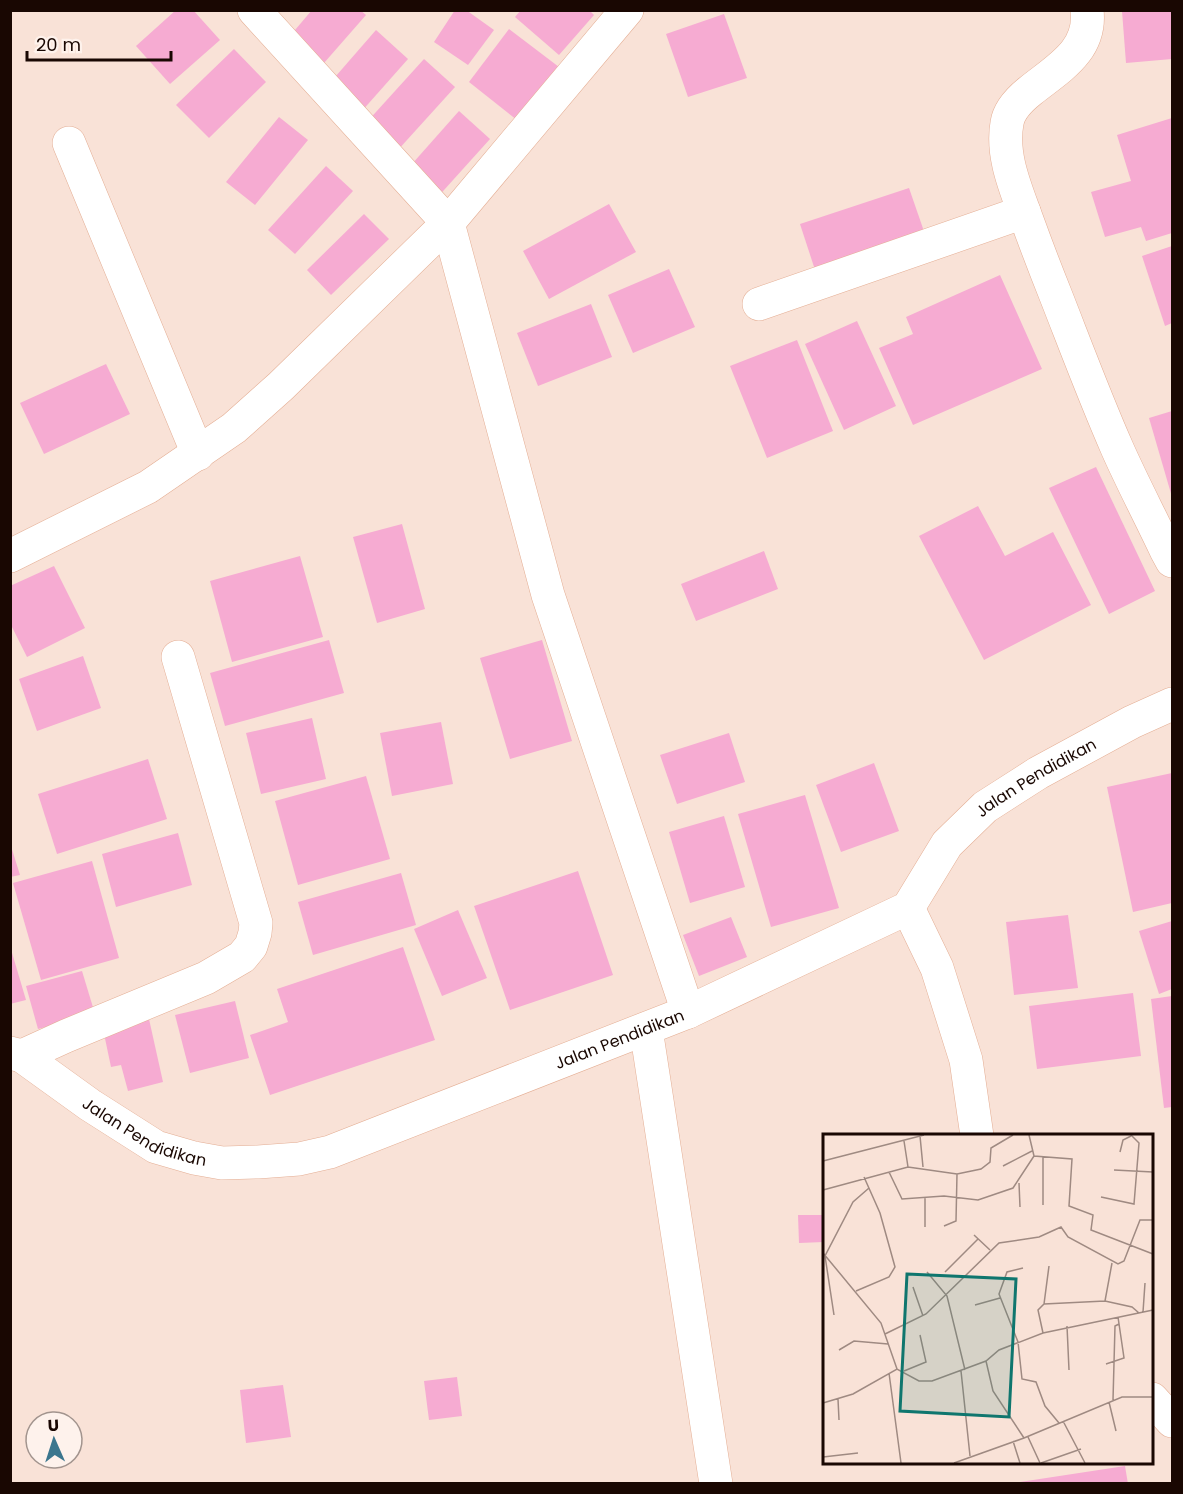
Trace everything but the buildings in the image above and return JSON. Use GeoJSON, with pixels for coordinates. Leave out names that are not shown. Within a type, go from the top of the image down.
{"type":"FeatureCollection","features":[{"type":"Feature","properties":{"kind":"street"},"geometry":{"type":"LineString","coordinates":[[254,10],[448,223],[548,595],[688,1012]]}},
{"type":"Feature","properties":{"kind":"street"},"geometry":{"type":"LineString","coordinates":[[10,556],[148,487],[234,428],[281,386],[448,223],[627,10]]}},
{"type":"Feature","properties":{"kind":"street"},"geometry":{"type":"LineString","coordinates":[[1087,10],[1083,42],[1077,51],[1023,96],[1011,111],[1007,122],[1005,142],[1010,172],[1042,261],[1117,447],[1173,561]]}},
{"type":"Feature","properties":{"kind":"street"},"geometry":{"type":"LineString","coordinates":[[69,143],[198,454]]}},
{"type":"Feature","properties":{"kind":"street"},"geometry":{"type":"LineString","coordinates":[[759,304],[1024,212]]}},
{"type":"Feature","properties":{"kind":"street"},"geometry":{"type":"LineString","coordinates":[[16,1055],[206,978],[242,957],[251,946],[256,923],[178,657]]}},
{"type":"Feature","properties":{"kind":"street","name":"Jalan Pendidikan"},"geometry":{"type":"LineString","coordinates":[[16,1055],[156,1147],[194,1158],[222,1162],[299,1159],[330,1152],[688,1012],[908,908],[947,844],[985,807],[1038,773],[1132,722],[1173,704]]}},
{"type":"Feature","properties":{"kind":"street"},"geometry":{"type":"LineString","coordinates":[[908,908],[937,968],[966,1060],[977,1134]]}},
{"type":"Feature","properties":{"kind":"street"},"geometry":{"type":"LineString","coordinates":[[646,1029],[716,1484]]}},
{"type":"Feature","properties":{"kind":"street"},"geometry":{"type":"LineString","coordinates":[[1153,1400],[1173,1421]]}}]}
